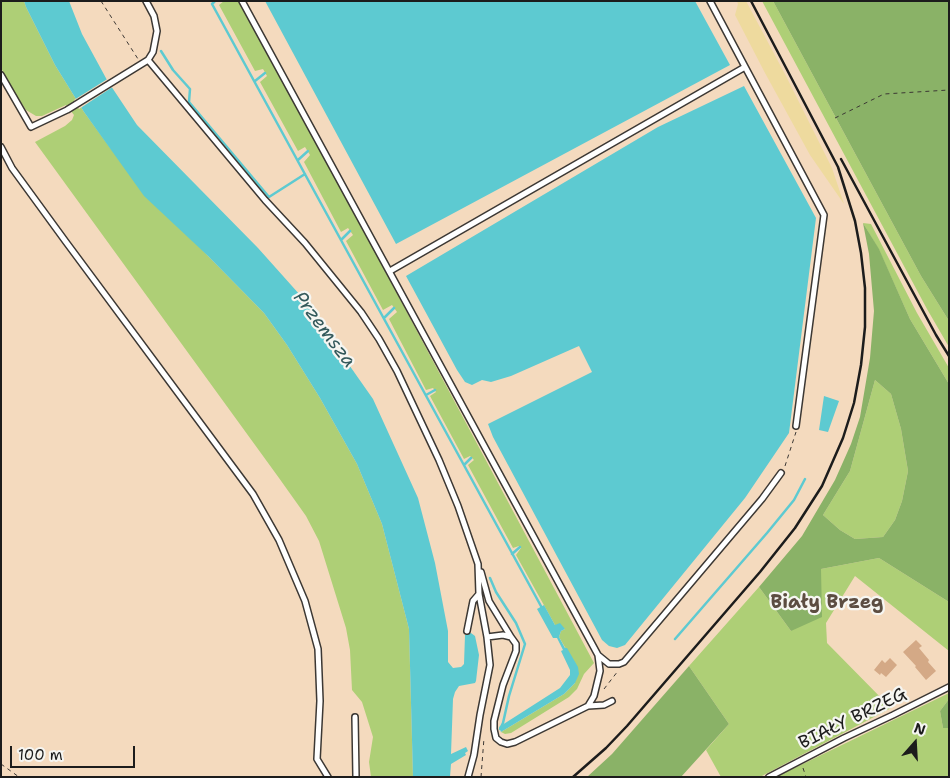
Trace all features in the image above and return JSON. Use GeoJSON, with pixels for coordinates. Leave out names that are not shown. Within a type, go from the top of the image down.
{"type":"FeatureCollection","features":[{"type":"Feature","properties":{"kind":"lane"},"geometry":{"type":"LineString","coordinates":[[1,76],[31,127],[67,110],[148,60],[153,52],[157,31],[154,16],[146,1]]}},
{"type":"Feature","properties":{"kind":"lane"},"geometry":{"type":"LineString","coordinates":[[242,1],[598,655],[600,671],[597,686],[588,706]]}},
{"type":"Feature","properties":{"kind":"lane"},"geometry":{"type":"LineString","coordinates":[[710,1],[824,215],[796,426]]}},
{"type":"Feature","properties":{"kind":"lane"},"geometry":{"type":"LineString","coordinates":[[148,60],[265,200],[336,280],[379,339],[420,417],[458,506],[489,601],[514,640],[516,648],[497,706],[494,729],[496,738],[507,744],[515,742],[588,706],[604,705],[612,701]]}},
{"type":"Feature","properties":{"kind":"lane"},"geometry":{"type":"LineString","coordinates":[[390,272],[745,66]]}},
{"type":"Feature","properties":{"kind":"lane"},"geometry":{"type":"LineString","coordinates":[[1,147],[12,168],[253,494],[278,540],[305,601],[318,649],[320,701],[317,759],[328,777]]}},
{"type":"Feature","properties":{"kind":"lane"},"geometry":{"type":"LineString","coordinates":[[598,655],[610,664],[624,662],[762,499],[781,473]]}},
{"type":"Feature","properties":{"kind":"lane"},"geometry":{"type":"LineString","coordinates":[[468,777],[474,755],[490,666],[479,594],[478,564]]}},
{"type":"Feature","properties":{"kind":"lane"},"geometry":{"type":"LineString","coordinates":[[467,631],[473,601],[479,594]]}},
{"type":"Feature","properties":{"kind":"lane"},"geometry":{"type":"LineString","coordinates":[[487,637],[503,635],[511,638]]}},
{"type":"Feature","properties":{"kind":"lane","name":"BIAŁY BRZEG"},"geometry":{"type":"LineString","coordinates":[[769,777],[949,687]]}},
{"type":"Feature","properties":{"kind":"lane"},"geometry":{"type":"LineString","coordinates":[[355,717],[356,777]]}},
{"type":"Feature","properties":{"kind":"path"},"geometry":{"type":"LineString","coordinates":[[101,1],[141,64]]}},
{"type":"Feature","properties":{"kind":"path"},"geometry":{"type":"LineString","coordinates":[[835,118],[884,94],[949,90]]}},
{"type":"Feature","properties":{"kind":"path"},"geometry":{"type":"LineString","coordinates":[[781,473],[795,434]]}},
{"type":"Feature","properties":{"kind":"path"},"geometry":{"type":"LineString","coordinates":[[601,693],[624,662]]}},
{"type":"Feature","properties":{"kind":"path"},"geometry":{"type":"LineString","coordinates":[[800,761],[806,777]]}},
{"type":"Feature","properties":{"kind":"path"},"geometry":{"type":"LineString","coordinates":[[1,764],[19,777]]}},
{"type":"Feature","properties":{"kind":"green space"},"geometry":{"type":"Polygon","coordinates":[[[1,1],[24,1],[55,65],[84,112],[111,149],[208,256],[264,313],[287,345],[320,398],[357,464],[382,524],[409,629],[413,777],[371,777],[369,762],[373,737],[362,702],[352,690],[350,650],[346,628],[319,541],[306,516],[279,478],[35,142],[65,126],[72,120],[74,115],[66,105],[42,116],[36,116],[26,110],[18,98],[1,68],[1,1]]]}},
{"type":"Feature","properties":{"kind":"green space"},"geometry":{"type":"Polygon","coordinates":[[[224,1],[241,1],[594,663],[584,674],[577,689],[569,697],[511,733],[505,734],[501,732],[564,694],[575,683],[566,649],[559,637],[561,631],[565,629],[555,625],[516,555],[521,548],[519,546],[513,548],[468,465],[474,460],[470,456],[464,459],[430,396],[436,392],[433,388],[426,390],[389,319],[397,312],[392,305],[383,310],[346,241],[353,235],[348,228],[341,232],[304,162],[310,155],[305,147],[298,151],[260,82],[267,76],[263,69],[255,71],[219,5],[224,1]]]}},
{"type":"Feature","properties":{"kind":"green space"},"geometry":{"type":"Polygon","coordinates":[[[762,1],[773,1],[921,276],[949,321],[949,347],[927,309],[762,1]]]}},
{"type":"Feature","properties":{"kind":"green space"},"geometry":{"type":"Polygon","coordinates":[[[773,1],[949,1],[949,321],[921,276],[773,1]]]}},
{"type":"Feature","properties":{"kind":"green space"},"geometry":{"type":"Polygon","coordinates":[[[863,223],[871,224],[917,313],[949,368],[949,384],[910,319],[879,250],[863,223]]]}},
{"type":"Feature","properties":{"kind":"green space"},"geometry":{"type":"Polygon","coordinates":[[[863,223],[879,249],[910,319],[949,384],[949,602],[879,558],[821,569],[822,617],[791,631],[759,587],[802,536],[835,480],[851,444],[860,417],[870,358],[874,311],[869,254],[863,223]],[[875,380],[850,471],[823,515],[840,530],[855,539],[883,537],[895,520],[902,501],[908,471],[901,429],[891,394],[875,380]]]}},
{"type":"Feature","properties":{"kind":"green space"},"geometry":{"type":"Polygon","coordinates":[[[875,380],[891,394],[901,429],[908,471],[902,501],[895,520],[883,537],[855,539],[840,530],[823,515],[850,471],[875,380]]]}},
{"type":"Feature","properties":{"kind":"green space"},"geometry":{"type":"Polygon","coordinates":[[[879,558],[949,602],[949,651],[855,576],[826,623],[827,643],[891,708],[760,777],[721,777],[706,750],[729,724],[689,666],[759,587],[791,631],[821,569],[879,558]]]}},
{"type":"Feature","properties":{"kind":"green space"},"geometry":{"type":"Polygon","coordinates":[[[689,666],[729,724],[681,777],[587,777],[612,754],[689,666]]]}},
{"type":"Feature","properties":{"kind":"green space"},"geometry":{"type":"Polygon","coordinates":[[[949,693],[949,699],[940,711],[943,728],[949,728],[949,777],[776,777],[949,693]]]}},
{"type":"Feature","properties":{"kind":"green space"},"geometry":{"type":"Polygon","coordinates":[[[949,699],[949,728],[943,728],[940,711],[949,699]]]}},
{"type":"Feature","properties":{"kind":"sand"},"geometry":{"type":"Polygon","coordinates":[[[737,1],[746,1],[787,78],[832,168],[844,204],[810,155],[765,73],[735,15],[737,1]]]}},
{"type":"Feature","properties":{"kind":"water","name":"Przemsza"},"geometry":{"type":"Polygon","coordinates":[[[24,1],[69,1],[82,34],[107,80],[137,125],[258,248],[300,295],[373,399],[418,498],[435,563],[448,631],[448,662],[453,668],[461,667],[464,664],[465,635],[471,633],[475,636],[479,655],[475,683],[459,686],[453,699],[451,754],[466,747],[468,751],[465,753],[466,755],[451,764],[450,777],[413,777],[409,629],[382,524],[357,464],[320,398],[287,345],[264,313],[208,256],[144,196],[84,112],[55,65],[24,1]]]}},
{"type":"Feature","properties":{"kind":"water"},"geometry":{"type":"Polygon","coordinates":[[[265,1],[695,1],[730,65],[396,244],[265,1]]]}},
{"type":"Feature","properties":{"kind":"water"},"geometry":{"type":"Polygon","coordinates":[[[744,86],[816,218],[789,433],[745,498],[625,645],[617,648],[609,646],[602,640],[493,437],[488,424],[592,372],[579,346],[511,376],[491,382],[482,380],[472,385],[465,382],[457,370],[406,276],[658,127],[744,86]]]}},
{"type":"Feature","properties":{"kind":"water"},"geometry":{"type":"Polygon","coordinates":[[[824,396],[839,401],[828,432],[819,430],[824,396]]]}},
{"type":"Feature","properties":{"kind":"water"},"geometry":{"type":"Polygon","coordinates":[[[544,605],[555,625],[560,623],[565,629],[561,631],[559,637],[578,667],[579,674],[575,683],[564,694],[501,732],[499,727],[560,688],[570,675],[570,670],[561,651],[563,650],[557,638],[553,638],[537,609],[544,605]]]}},
{"type":"Feature","properties":{"kind":"pier"},"geometry":{"type":"Polygon","coordinates":[[[109,78],[114,86],[79,109],[74,100],[109,78]]]}},
{"type":"Feature","properties":{"kind":"building"},"geometry":{"type":"Polygon","coordinates":[[[916,640],[922,646],[919,648],[929,660],[928,662],[936,671],[926,680],[903,652],[916,640]]]}},
{"type":"Feature","properties":{"kind":"building"},"geometry":{"type":"Polygon","coordinates":[[[890,658],[897,665],[886,677],[874,670],[882,660],[885,663],[890,658]]]}},
{"type":"Feature","properties":{"kind":"waterway"},"geometry":{"type":"LineString","coordinates":[[215,1],[212,4],[542,608]]}},
{"type":"Feature","properties":{"kind":"waterway"},"geometry":{"type":"LineString","coordinates":[[161,51],[173,70],[190,89],[189,102],[269,197],[305,174]]}},
{"type":"Feature","properties":{"kind":"waterway"},"geometry":{"type":"LineString","coordinates":[[255,81],[265,73]]}},
{"type":"Feature","properties":{"kind":"waterway"},"geometry":{"type":"LineString","coordinates":[[298,160],[308,151]]}},
{"type":"Feature","properties":{"kind":"waterway"},"geometry":{"type":"LineString","coordinates":[[341,240],[350,231]]}},
{"type":"Feature","properties":{"kind":"waterway"},"geometry":{"type":"LineString","coordinates":[[384,318],[394,308]]}},
{"type":"Feature","properties":{"kind":"waterway"},"geometry":{"type":"LineString","coordinates":[[426,395],[435,390]]}},
{"type":"Feature","properties":{"kind":"waterway"},"geometry":{"type":"LineString","coordinates":[[464,465],[471,458]]}},
{"type":"Feature","properties":{"kind":"waterway"},"geometry":{"type":"LineString","coordinates":[[675,639],[794,500],[805,479]]}},
{"type":"Feature","properties":{"kind":"waterway"},"geometry":{"type":"LineString","coordinates":[[512,554],[520,547]]}},
{"type":"Feature","properties":{"kind":"waterway"},"geometry":{"type":"LineString","coordinates":[[490,578],[496,592],[516,623],[525,644],[500,729]]}},
{"type":"Feature","properties":{"kind":"railway"},"geometry":{"type":"LineString","coordinates":[[573,777],[606,748],[627,726],[760,572],[795,528],[822,486],[843,438],[854,403],[865,327],[865,288],[855,221],[838,167],[751,1]]}},
{"type":"Feature","properties":{"kind":"railway"},"geometry":{"type":"LineString","coordinates":[[841,159],[949,356]]}},
{"type":"Feature","properties":{"kind":"district","name":"Biały Brzeg"},"geometry":{"type":"Point","coordinates":[827,603]}}]}
